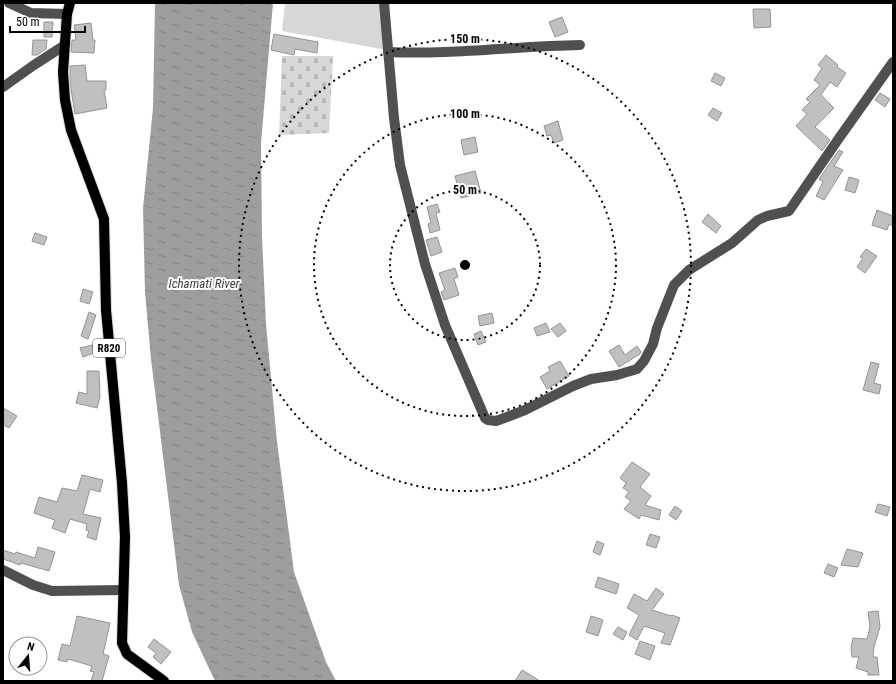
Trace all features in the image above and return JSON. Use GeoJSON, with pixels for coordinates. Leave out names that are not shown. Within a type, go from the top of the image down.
{"type":"FeatureCollection","features":[{"type":"Feature","properties":{"kind":"main road","name":"R820"},"geometry":{"type":"LineString","coordinates":[[70,3],[67,14],[65,45],[63,79],[64,100],[71,130],[104,219],[106,318],[122,483],[124,537],[122,643],[127,654],[160,680]]}},
{"type":"Feature","properties":{"kind":"street"},"geometry":{"type":"LineString","coordinates":[[9,3],[31,13],[67,14]]}},
{"type":"Feature","properties":{"kind":"street"},"geometry":{"type":"LineString","coordinates":[[384,3],[400,165],[425,264],[445,325],[484,418],[496,421],[525,410],[573,386],[591,379],[617,375],[637,369],[644,361],[653,344],[657,328],[674,285],[689,270],[732,244],[758,220],[767,216],[789,211],[893,62]]}},
{"type":"Feature","properties":{"kind":"street"},"geometry":{"type":"LineString","coordinates":[[3,86],[34,64],[65,45]]}},
{"type":"Feature","properties":{"kind":"street"},"geometry":{"type":"LineString","coordinates":[[388,52],[412,53],[580,45]]}},
{"type":"Feature","properties":{"kind":"street"},"geometry":{"type":"LineString","coordinates":[[3,570],[27,582],[52,591],[123,590]]}},
{"type":"Feature","properties":{"kind":"green space"},"geometry":{"type":"Polygon","coordinates":[[[285,3],[380,3],[387,50],[282,31],[285,3]]]}},
{"type":"Feature","properties":{"kind":"green space"},"geometry":{"type":"Polygon","coordinates":[[[282,56],[333,56],[329,133],[279,135],[282,56]]]}},
{"type":"Feature","properties":{"kind":"water","name":"Ichamati River"},"geometry":{"type":"Polygon","coordinates":[[[155,3],[273,3],[261,143],[262,237],[266,324],[277,442],[294,572],[326,662],[336,681],[215,681],[192,632],[179,585],[151,359],[145,292],[143,208],[153,108],[155,3]]]}},
{"type":"Feature","properties":{"kind":"building"},"geometry":{"type":"Polygon","coordinates":[[[753,9],[770,9],[771,27],[754,28],[753,9]]]}},
{"type":"Feature","properties":{"kind":"building"},"geometry":{"type":"Polygon","coordinates":[[[562,17],[568,32],[555,37],[549,22],[562,17]]]}},
{"type":"Feature","properties":{"kind":"building"},"geometry":{"type":"Polygon","coordinates":[[[44,22],[53,22],[52,37],[44,37],[44,22]]]}},
{"type":"Feature","properties":{"kind":"building"},"geometry":{"type":"Polygon","coordinates":[[[91,23],[93,40],[95,40],[94,53],[71,52],[72,40],[76,40],[74,25],[91,23]]]}},
{"type":"Feature","properties":{"kind":"building"},"geometry":{"type":"Polygon","coordinates":[[[274,34],[318,42],[317,53],[295,49],[294,55],[271,50],[274,34]]]}},
{"type":"Feature","properties":{"kind":"building"},"geometry":{"type":"Polygon","coordinates":[[[33,40],[47,40],[46,49],[37,55],[32,55],[33,40]]]}},
{"type":"Feature","properties":{"kind":"building"},"geometry":{"type":"Polygon","coordinates":[[[826,55],[838,65],[837,67],[846,73],[837,87],[830,82],[821,95],[834,108],[815,127],[830,140],[822,151],[796,126],[807,114],[802,110],[810,102],[806,99],[820,85],[814,80],[822,68],[818,65],[826,55]]]}},
{"type":"Feature","properties":{"kind":"building"},"geometry":{"type":"Polygon","coordinates":[[[85,65],[87,81],[106,81],[106,90],[104,90],[107,108],[75,114],[70,83],[70,66],[85,65]]]}},
{"type":"Feature","properties":{"kind":"building"},"geometry":{"type":"Polygon","coordinates":[[[715,73],[725,78],[721,86],[711,81],[715,73]]]}},
{"type":"Feature","properties":{"kind":"building"},"geometry":{"type":"Polygon","coordinates":[[[880,93],[890,99],[885,107],[875,100],[880,93]]]}},
{"type":"Feature","properties":{"kind":"building"},"geometry":{"type":"Polygon","coordinates":[[[713,108],[722,113],[717,121],[708,115],[713,108]]]}},
{"type":"Feature","properties":{"kind":"building"},"geometry":{"type":"Polygon","coordinates":[[[558,121],[563,140],[554,143],[551,135],[547,136],[544,126],[558,121]]]}},
{"type":"Feature","properties":{"kind":"building"},"geometry":{"type":"Polygon","coordinates":[[[475,137],[478,152],[464,155],[461,140],[475,137]]]}},
{"type":"Feature","properties":{"kind":"building"},"geometry":{"type":"Polygon","coordinates":[[[839,150],[843,152],[834,166],[843,170],[824,200],[816,196],[823,182],[819,179],[839,150]]]}},
{"type":"Feature","properties":{"kind":"building"},"geometry":{"type":"Polygon","coordinates":[[[475,171],[481,193],[461,198],[455,176],[475,171]]]}},
{"type":"Feature","properties":{"kind":"building"},"geometry":{"type":"Polygon","coordinates":[[[849,177],[859,180],[855,193],[845,190],[849,177]]]}},
{"type":"Feature","properties":{"kind":"building"},"geometry":{"type":"Polygon","coordinates":[[[437,204],[440,212],[436,213],[440,230],[430,233],[428,224],[431,223],[427,207],[437,204]]]}},
{"type":"Feature","properties":{"kind":"building"},"geometry":{"type":"Polygon","coordinates":[[[877,210],[893,216],[893,226],[889,224],[887,230],[872,225],[877,210]]]}},
{"type":"Feature","properties":{"kind":"building"},"geometry":{"type":"Polygon","coordinates":[[[708,214],[721,226],[716,233],[702,222],[708,214]]]}},
{"type":"Feature","properties":{"kind":"building"},"geometry":{"type":"Polygon","coordinates":[[[35,233],[47,237],[44,245],[32,241],[35,233]]]}},
{"type":"Feature","properties":{"kind":"building"},"geometry":{"type":"Polygon","coordinates":[[[437,237],[442,252],[431,256],[426,240],[437,237]]]}},
{"type":"Feature","properties":{"kind":"building"},"geometry":{"type":"Polygon","coordinates":[[[866,249],[877,256],[865,273],[857,267],[863,258],[860,257],[866,249]]]}},
{"type":"Feature","properties":{"kind":"building"},"geometry":{"type":"Polygon","coordinates":[[[455,268],[458,277],[454,279],[459,295],[444,300],[441,292],[445,290],[439,273],[455,268]]]}},
{"type":"Feature","properties":{"kind":"building"},"geometry":{"type":"Polygon","coordinates":[[[83,289],[93,292],[89,304],[80,301],[83,289]]]}},
{"type":"Feature","properties":{"kind":"building"},"geometry":{"type":"Polygon","coordinates":[[[89,312],[96,315],[88,339],[81,336],[89,312]]]}},
{"type":"Feature","properties":{"kind":"building"},"geometry":{"type":"Polygon","coordinates":[[[492,313],[494,323],[480,326],[478,316],[492,313]]]}},
{"type":"Feature","properties":{"kind":"building"},"geometry":{"type":"Polygon","coordinates":[[[546,323],[550,332],[537,336],[534,328],[546,323]]]}},
{"type":"Feature","properties":{"kind":"building"},"geometry":{"type":"Polygon","coordinates":[[[560,323],[566,331],[558,337],[551,329],[560,323]]]}},
{"type":"Feature","properties":{"kind":"building"},"geometry":{"type":"Polygon","coordinates":[[[481,331],[486,342],[478,345],[474,334],[481,331]]]}},
{"type":"Feature","properties":{"kind":"building"},"geometry":{"type":"Polygon","coordinates":[[[92,345],[94,353],[83,357],[80,348],[92,345]]]}},
{"type":"Feature","properties":{"kind":"building"},"geometry":{"type":"Polygon","coordinates":[[[619,345],[625,355],[637,346],[641,352],[619,367],[609,351],[619,345]]]}},
{"type":"Feature","properties":{"kind":"building"},"geometry":{"type":"Polygon","coordinates":[[[560,361],[569,376],[547,389],[540,377],[550,371],[548,367],[560,361]]]}},
{"type":"Feature","properties":{"kind":"building"},"geometry":{"type":"Polygon","coordinates":[[[871,362],[879,364],[874,383],[881,385],[879,394],[863,390],[871,362]]]}},
{"type":"Feature","properties":{"kind":"building"},"geometry":{"type":"Polygon","coordinates":[[[87,371],[99,371],[100,397],[97,408],[76,403],[79,392],[87,394],[87,371]]]}},
{"type":"Feature","properties":{"kind":"building"},"geometry":{"type":"Polygon","coordinates":[[[3,408],[17,416],[9,428],[3,425],[3,408]]]}},
{"type":"Feature","properties":{"kind":"building"},"geometry":{"type":"Polygon","coordinates":[[[632,462],[650,474],[640,487],[651,496],[645,505],[661,510],[659,520],[641,515],[639,519],[624,509],[631,501],[625,497],[629,492],[623,488],[626,483],[620,478],[632,462]]]}},
{"type":"Feature","properties":{"kind":"building"},"geometry":{"type":"Polygon","coordinates":[[[82,475],[103,480],[100,492],[90,489],[83,514],[101,518],[96,540],[87,537],[89,531],[86,530],[87,524],[70,519],[65,533],[52,528],[55,520],[34,513],[39,497],[57,502],[62,488],[77,491],[82,475]]]}},
{"type":"Feature","properties":{"kind":"building"},"geometry":{"type":"Polygon","coordinates":[[[878,504],[890,507],[887,516],[875,512],[878,504]]]}},
{"type":"Feature","properties":{"kind":"building"},"geometry":{"type":"Polygon","coordinates":[[[675,506],[682,511],[676,520],[669,515],[675,506]]]}},
{"type":"Feature","properties":{"kind":"building"},"geometry":{"type":"Polygon","coordinates":[[[650,534],[660,537],[656,548],[646,545],[650,534]]]}},
{"type":"Feature","properties":{"kind":"building"},"geometry":{"type":"Polygon","coordinates":[[[597,541],[604,544],[600,555],[593,552],[597,541]]]}},
{"type":"Feature","properties":{"kind":"building"},"geometry":{"type":"Polygon","coordinates":[[[38,547],[55,552],[49,571],[21,563],[20,565],[3,559],[3,550],[15,554],[16,552],[35,558],[38,547]]]}},
{"type":"Feature","properties":{"kind":"building"},"geometry":{"type":"Polygon","coordinates":[[[847,549],[863,553],[858,567],[841,565],[847,549]]]}},
{"type":"Feature","properties":{"kind":"building"},"geometry":{"type":"Polygon","coordinates":[[[828,564],[838,568],[834,577],[824,573],[828,564]]]}},
{"type":"Feature","properties":{"kind":"building"},"geometry":{"type":"Polygon","coordinates":[[[598,577],[619,584],[616,594],[595,587],[598,577]]]}},
{"type":"Feature","properties":{"kind":"building"},"geometry":{"type":"Polygon","coordinates":[[[656,588],[664,594],[652,610],[680,618],[670,645],[661,643],[665,633],[644,626],[637,640],[629,635],[639,615],[627,608],[634,594],[647,601],[656,588]]]}},
{"type":"Feature","properties":{"kind":"building"},"geometry":{"type":"Polygon","coordinates":[[[878,611],[880,627],[874,647],[873,657],[877,657],[879,675],[868,675],[868,672],[856,668],[859,657],[852,657],[851,648],[853,638],[867,639],[870,627],[868,612],[878,611]]]}},
{"type":"Feature","properties":{"kind":"building"},"geometry":{"type":"Polygon","coordinates":[[[77,616],[110,623],[103,654],[109,656],[102,681],[91,681],[94,672],[90,671],[92,666],[68,659],[67,662],[58,660],[62,644],[70,646],[77,616]]]}},
{"type":"Feature","properties":{"kind":"building"},"geometry":{"type":"Polygon","coordinates":[[[591,616],[603,620],[598,636],[586,632],[591,616]]]}},
{"type":"Feature","properties":{"kind":"building"},"geometry":{"type":"Polygon","coordinates":[[[618,627],[627,632],[623,640],[613,634],[618,627]]]}},
{"type":"Feature","properties":{"kind":"building"},"geometry":{"type":"Polygon","coordinates":[[[154,639],[171,652],[161,664],[153,657],[156,653],[148,647],[154,639]]]}},
{"type":"Feature","properties":{"kind":"building"},"geometry":{"type":"Polygon","coordinates":[[[640,641],[655,646],[650,660],[635,654],[640,641]]]}},
{"type":"Feature","properties":{"kind":"building"},"geometry":{"type":"Polygon","coordinates":[[[522,670],[540,681],[515,681],[522,670]]]}}]}
